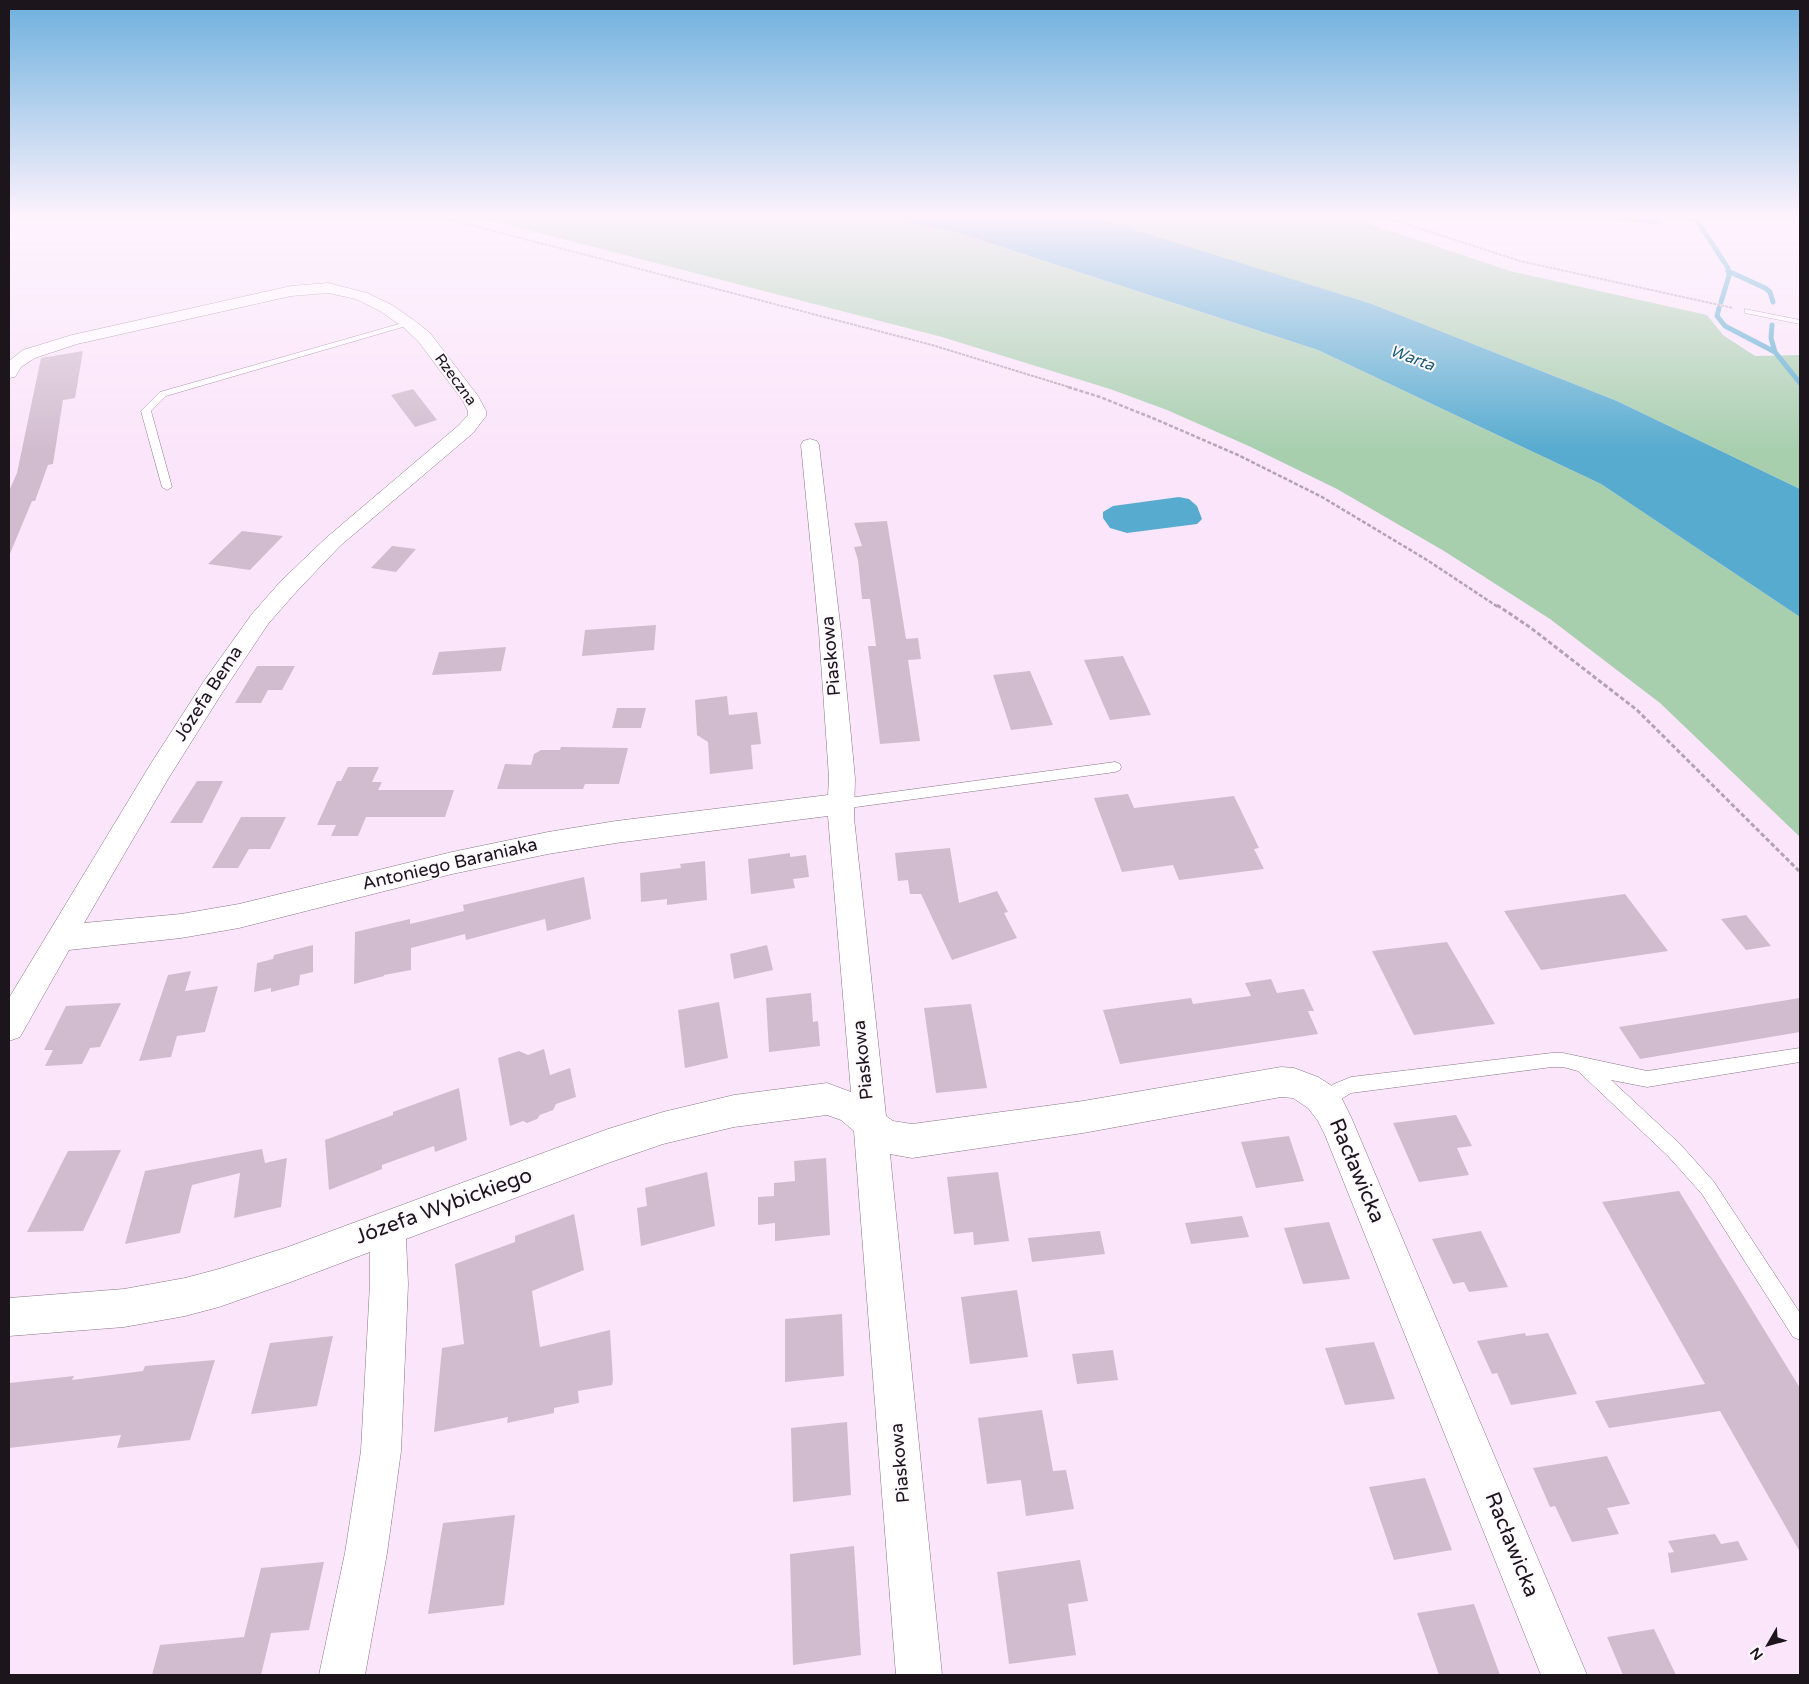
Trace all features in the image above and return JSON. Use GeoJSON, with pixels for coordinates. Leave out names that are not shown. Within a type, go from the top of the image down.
{"type":"FeatureCollection","features":[{"type":"Feature","properties":{"kind":"street","name":"Rzeczna"},"geometry":{"type":"LineString","coordinates":[[12,368],[29,354],[89,335],[275,295]]}},
{"type":"Feature","properties":{"kind":"street","name":"Rzeczna"},"geometry":{"type":"LineString","coordinates":[[356,295],[409,324],[424,337],[472,400],[476,406],[477,416]]}},
{"type":"Feature","properties":{"kind":"street","name":"Józefa Bema"},"geometry":{"type":"LineString","coordinates":[[9,1027],[159,772],[213,687],[260,619],[288,586],[340,535],[466,429],[477,416]]}},
{"type":"Feature","properties":{"kind":"street","name":"Piaskowa"},"geometry":{"type":"LineString","coordinates":[[810,445],[831,642],[842,778],[841,804],[919,1675]]}},
{"type":"Feature","properties":{"kind":"street","name":"Antoniego Baraniaka"},"geometry":{"type":"LineString","coordinates":[[61,938],[181,926],[239,916],[452,863],[548,843],[616,832],[841,804]]}},
{"type":"Feature","properties":{"kind":"street","name":"Racławicka"},"geometry":{"type":"LineString","coordinates":[[871,1124],[880,1132],[895,1138],[912,1141],[1083,1117],[1281,1082],[1294,1083],[1306,1088],[1330,1110],[1339,1129],[1564,1675]]}},
{"type":"Feature","properties":{"kind":"street","name":"Józefa Wybickiego"},"geometry":{"type":"LineString","coordinates":[[9,1317],[124,1308],[185,1296],[253,1277],[608,1146],[663,1128],[734,1111],[827,1099],[852,1108],[871,1124]]}},
{"type":"Feature","properties":{"kind":"street"},"geometry":{"type":"LineString","coordinates":[[342,1675],[366,1553],[381,1451],[389,1284],[388,1228]]}},
{"type":"Feature","properties":{"kind":"lane"},"geometry":{"type":"LineString","coordinates":[[1748,311],[1800,322]]}},
{"type":"Feature","properties":{"kind":"lane"},"geometry":{"type":"LineString","coordinates":[[166,487],[146,411],[163,394],[409,324]]}},
{"type":"Feature","properties":{"kind":"lane"},"geometry":{"type":"LineString","coordinates":[[841,804],[1115,767]]}},
{"type":"Feature","properties":{"kind":"lane"},"geometry":{"type":"LineString","coordinates":[[1323,1102],[1332,1094],[1351,1085],[1552,1060],[1632,1077],[1647,1078],[1800,1055]]}},
{"type":"Feature","properties":{"kind":"lane"},"geometry":{"type":"LineString","coordinates":[[1583,1066],[1614,1091],[1674,1150],[1708,1188],[1800,1330]]}},
{"type":"Feature","properties":{"kind":"path"},"geometry":{"type":"LineString","coordinates":[[738,295],[932,345],[1100,397],[1238,456],[1330,502],[1427,560],[1531,628],[1637,710],[1800,872]]}},
{"type":"Feature","properties":{"kind":"path"},"geometry":{"type":"LineString","coordinates":[[1673,295],[1748,311]]}},
{"type":"Feature","properties":{"kind":"green space"},"geometry":{"type":"Polygon","coordinates":[[[778,295],[1148,295],[1318,350],[1601,484],[1800,617],[1800,837],[1660,703],[1550,619],[1444,551],[1337,489],[1251,447],[1167,410],[1110,389],[942,337],[778,295]]]}},
{"type":"Feature","properties":{"kind":"green space"},"geometry":{"type":"Polygon","coordinates":[[[1341,295],[1616,295],[1707,315],[1723,335],[1755,356],[1800,355],[1800,489],[1617,401],[1372,304],[1341,295]]]}},
{"type":"Feature","properties":{"kind":"water","name":"Warta"},"geometry":{"type":"Polygon","coordinates":[[[1148,295],[1342,295],[1372,304],[1617,401],[1800,489],[1800,617],[1601,484],[1318,350],[1148,295]]]}},
{"type":"Feature","properties":{"kind":"water"},"geometry":{"type":"Polygon","coordinates":[[[1179,497],[1189,499],[1197,506],[1202,519],[1197,524],[1127,533],[1110,528],[1103,518],[1103,512],[1113,506],[1179,497]]]}},
{"type":"Feature","properties":{"kind":"building"},"geometry":{"type":"Polygon","coordinates":[[[83,351],[75,398],[63,400],[53,464],[48,465],[35,501],[32,501],[9,556],[9,491],[17,473],[41,358],[83,351]]]}},
{"type":"Feature","properties":{"kind":"building"},"geometry":{"type":"Polygon","coordinates":[[[413,389],[437,420],[415,427],[391,395],[413,389]]]}},
{"type":"Feature","properties":{"kind":"building"},"geometry":{"type":"Polygon","coordinates":[[[887,521],[906,639],[918,638],[921,659],[908,660],[920,741],[880,744],[868,646],[876,646],[870,599],[862,599],[858,560],[854,547],[862,546],[854,523],[887,521]]]}},
{"type":"Feature","properties":{"kind":"building"},"geometry":{"type":"Polygon","coordinates":[[[242,531],[283,536],[250,570],[208,564],[242,531]]]}},
{"type":"Feature","properties":{"kind":"building"},"geometry":{"type":"Polygon","coordinates":[[[392,546],[416,549],[396,572],[371,568],[392,546]]]}},
{"type":"Feature","properties":{"kind":"building"},"geometry":{"type":"Polygon","coordinates":[[[656,625],[654,650],[582,656],[585,630],[656,625]]]}},
{"type":"Feature","properties":{"kind":"building"},"geometry":{"type":"Polygon","coordinates":[[[506,647],[501,671],[432,675],[439,652],[506,647]]]}},
{"type":"Feature","properties":{"kind":"building"},"geometry":{"type":"Polygon","coordinates":[[[1123,656],[1151,715],[1110,720],[1084,660],[1123,656]]]}},
{"type":"Feature","properties":{"kind":"building"},"geometry":{"type":"Polygon","coordinates":[[[257,666],[295,666],[282,690],[268,690],[261,703],[235,703],[257,666]]]}},
{"type":"Feature","properties":{"kind":"building"},"geometry":{"type":"Polygon","coordinates":[[[1030,671],[1053,725],[1011,730],[993,675],[1030,671]]]}},
{"type":"Feature","properties":{"kind":"building"},"geometry":{"type":"Polygon","coordinates":[[[727,696],[729,715],[757,712],[761,744],[751,745],[753,769],[710,774],[708,742],[697,735],[695,700],[727,696]]]}},
{"type":"Feature","properties":{"kind":"building"},"geometry":{"type":"Polygon","coordinates":[[[617,708],[646,708],[641,728],[612,728],[617,708]]]}},
{"type":"Feature","properties":{"kind":"building"},"geometry":{"type":"Polygon","coordinates":[[[561,747],[628,748],[619,784],[585,784],[583,789],[497,789],[505,764],[531,765],[534,754],[541,750],[560,750],[561,747]]]}},
{"type":"Feature","properties":{"kind":"building"},"geometry":{"type":"Polygon","coordinates":[[[348,767],[379,767],[372,782],[382,782],[378,790],[454,790],[445,817],[366,817],[358,836],[331,836],[336,825],[317,825],[337,781],[341,781],[348,767]]]}},
{"type":"Feature","properties":{"kind":"building"},"geometry":{"type":"Polygon","coordinates":[[[197,781],[223,781],[202,823],[170,823],[197,781]]]}},
{"type":"Feature","properties":{"kind":"building"},"geometry":{"type":"Polygon","coordinates":[[[1128,794],[1134,808],[1234,796],[1259,848],[1254,849],[1264,869],[1179,880],[1173,865],[1122,872],[1094,798],[1128,794]]]}},
{"type":"Feature","properties":{"kind":"building"},"geometry":{"type":"Polygon","coordinates":[[[241,817],[286,817],[270,849],[249,849],[238,868],[212,868],[241,817]]]}},
{"type":"Feature","properties":{"kind":"building"},"geometry":{"type":"Polygon","coordinates":[[[950,848],[959,903],[997,891],[1008,912],[1004,913],[1017,938],[952,960],[921,894],[910,894],[908,880],[898,881],[895,853],[950,848]]]}},
{"type":"Feature","properties":{"kind":"building"},"geometry":{"type":"Polygon","coordinates":[[[790,853],[790,857],[806,855],[809,877],[793,879],[795,888],[751,894],[748,859],[790,853]]]}},
{"type":"Feature","properties":{"kind":"building"},"geometry":{"type":"Polygon","coordinates":[[[705,861],[707,900],[667,905],[667,899],[641,902],[640,873],[681,868],[680,864],[705,861]]]}},
{"type":"Feature","properties":{"kind":"building"},"geometry":{"type":"Polygon","coordinates":[[[584,877],[591,919],[547,931],[545,919],[466,940],[465,934],[411,948],[411,970],[384,975],[354,984],[355,932],[410,919],[410,924],[464,911],[463,905],[584,877]]]}},
{"type":"Feature","properties":{"kind":"building"},"geometry":{"type":"Polygon","coordinates":[[[1625,894],[1668,951],[1541,970],[1504,911],[1625,894]]]}},
{"type":"Feature","properties":{"kind":"building"},"geometry":{"type":"Polygon","coordinates":[[[1746,915],[1771,946],[1746,950],[1721,919],[1746,915]]]}},
{"type":"Feature","properties":{"kind":"building"},"geometry":{"type":"Polygon","coordinates":[[[1447,942],[1495,1024],[1414,1035],[1372,951],[1447,942]]]}},
{"type":"Feature","properties":{"kind":"building"},"geometry":{"type":"Polygon","coordinates":[[[313,945],[313,972],[300,975],[299,985],[271,992],[271,988],[254,992],[257,963],[273,959],[274,955],[313,945]]]}},
{"type":"Feature","properties":{"kind":"building"},"geometry":{"type":"Polygon","coordinates":[[[767,945],[773,970],[734,979],[730,954],[767,945]]]}},
{"type":"Feature","properties":{"kind":"building"},"geometry":{"type":"Polygon","coordinates":[[[191,971],[185,991],[218,986],[205,1032],[177,1036],[171,1057],[139,1061],[168,975],[191,971]]]}},
{"type":"Feature","properties":{"kind":"building"},"geometry":{"type":"Polygon","coordinates":[[[1271,979],[1277,993],[1304,989],[1314,1011],[1308,1011],[1318,1034],[1120,1064],[1103,1010],[1191,998],[1193,1004],[1251,996],[1245,983],[1271,979]]]}},
{"type":"Feature","properties":{"kind":"building"},"geometry":{"type":"Polygon","coordinates":[[[811,993],[813,1022],[818,1021],[820,1046],[769,1052],[766,998],[811,993]]]}},
{"type":"Feature","properties":{"kind":"building"},"geometry":{"type":"Polygon","coordinates":[[[1800,998],[1800,1032],[1640,1059],[1619,1027],[1800,998]]]}},
{"type":"Feature","properties":{"kind":"building"},"geometry":{"type":"Polygon","coordinates":[[[719,1002],[728,1058],[685,1068],[678,1010],[719,1002]]]}},
{"type":"Feature","properties":{"kind":"building"},"geometry":{"type":"Polygon","coordinates":[[[121,1003],[100,1047],[90,1048],[82,1064],[45,1066],[53,1050],[44,1050],[66,1006],[121,1003]]]}},
{"type":"Feature","properties":{"kind":"building"},"geometry":{"type":"Polygon","coordinates":[[[971,1004],[987,1088],[936,1093],[924,1008],[971,1004]]]}},
{"type":"Feature","properties":{"kind":"building"},"geometry":{"type":"Polygon","coordinates":[[[544,1049],[550,1075],[570,1068],[576,1097],[556,1104],[553,1110],[540,1115],[537,1119],[527,1123],[523,1121],[510,1126],[498,1058],[519,1051],[528,1055],[544,1049]]]}},
{"type":"Feature","properties":{"kind":"building"},"geometry":{"type":"Polygon","coordinates":[[[459,1088],[467,1140],[435,1152],[434,1146],[382,1165],[382,1169],[329,1190],[325,1140],[393,1115],[393,1112],[459,1088]]]}},
{"type":"Feature","properties":{"kind":"building"},"geometry":{"type":"Polygon","coordinates":[[[1456,1115],[1472,1146],[1457,1148],[1469,1175],[1419,1182],[1393,1123],[1456,1115]]]}},
{"type":"Feature","properties":{"kind":"building"},"geometry":{"type":"Polygon","coordinates":[[[1289,1136],[1304,1181],[1256,1188],[1241,1142],[1289,1136]]]}},
{"type":"Feature","properties":{"kind":"building"},"geometry":{"type":"Polygon","coordinates":[[[262,1149],[265,1163],[287,1158],[281,1207],[234,1218],[240,1173],[192,1185],[180,1233],[125,1244],[145,1171],[262,1149]]]}},
{"type":"Feature","properties":{"kind":"building"},"geometry":{"type":"Polygon","coordinates":[[[121,1150],[83,1231],[27,1232],[68,1151],[121,1150]]]}},
{"type":"Feature","properties":{"kind":"building"},"geometry":{"type":"Polygon","coordinates":[[[826,1158],[830,1235],[775,1241],[775,1223],[758,1225],[758,1197],[774,1196],[774,1183],[795,1181],[794,1161],[826,1158]]]}},
{"type":"Feature","properties":{"kind":"building"},"geometry":{"type":"Polygon","coordinates":[[[707,1172],[715,1226],[641,1246],[637,1208],[647,1206],[645,1188],[707,1172]]]}},
{"type":"Feature","properties":{"kind":"building"},"geometry":{"type":"Polygon","coordinates":[[[998,1172],[1009,1241],[974,1245],[973,1232],[954,1234],[947,1177],[998,1172]]]}},
{"type":"Feature","properties":{"kind":"building"},"geometry":{"type":"Polygon","coordinates":[[[1679,1191],[1800,1388],[1800,1552],[1720,1411],[1609,1428],[1595,1401],[1705,1384],[1602,1202],[1679,1191]]]}},
{"type":"Feature","properties":{"kind":"building"},"geometry":{"type":"Polygon","coordinates":[[[574,1214],[584,1270],[532,1291],[540,1347],[610,1330],[612,1385],[578,1391],[579,1403],[554,1408],[554,1413],[507,1423],[508,1417],[434,1432],[442,1348],[464,1344],[455,1264],[515,1242],[515,1236],[574,1214]]]}},
{"type":"Feature","properties":{"kind":"building"},"geometry":{"type":"Polygon","coordinates":[[[1242,1216],[1249,1237],[1191,1244],[1185,1223],[1242,1216]]]}},
{"type":"Feature","properties":{"kind":"building"},"geometry":{"type":"Polygon","coordinates":[[[1329,1222],[1350,1279],[1303,1284],[1284,1228],[1329,1222]]]}},
{"type":"Feature","properties":{"kind":"building"},"geometry":{"type":"Polygon","coordinates":[[[1100,1231],[1105,1254],[1032,1262],[1028,1238],[1100,1231]]]}},
{"type":"Feature","properties":{"kind":"building"},"geometry":{"type":"Polygon","coordinates":[[[1481,1231],[1508,1287],[1469,1292],[1464,1282],[1453,1284],[1432,1239],[1481,1231]]]}},
{"type":"Feature","properties":{"kind":"building"},"geometry":{"type":"Polygon","coordinates":[[[1017,1290],[1028,1357],[970,1364],[961,1297],[1017,1290]]]}},
{"type":"Feature","properties":{"kind":"building"},"geometry":{"type":"Polygon","coordinates":[[[842,1314],[844,1376],[785,1382],[785,1319],[842,1314]]]}},
{"type":"Feature","properties":{"kind":"building"},"geometry":{"type":"Polygon","coordinates":[[[1525,1333],[1526,1336],[1548,1333],[1577,1394],[1511,1405],[1497,1373],[1492,1374],[1477,1341],[1525,1333]]]}},
{"type":"Feature","properties":{"kind":"building"},"geometry":{"type":"Polygon","coordinates":[[[333,1336],[317,1406],[251,1414],[270,1343],[333,1336]]]}},
{"type":"Feature","properties":{"kind":"building"},"geometry":{"type":"Polygon","coordinates":[[[1374,1342],[1395,1399],[1345,1405],[1325,1348],[1374,1342]]]}},
{"type":"Feature","properties":{"kind":"building"},"geometry":{"type":"Polygon","coordinates":[[[1113,1350],[1118,1380],[1077,1384],[1072,1354],[1113,1350]]]}},
{"type":"Feature","properties":{"kind":"building"},"geometry":{"type":"Polygon","coordinates":[[[215,1360],[190,1440],[117,1448],[121,1435],[9,1448],[9,1383],[74,1376],[72,1380],[143,1371],[145,1366],[215,1360]]]}},
{"type":"Feature","properties":{"kind":"building"},"geometry":{"type":"Polygon","coordinates":[[[1042,1410],[1053,1471],[1066,1470],[1074,1509],[1026,1516],[1021,1480],[987,1484],[978,1418],[1042,1410]]]}},
{"type":"Feature","properties":{"kind":"building"},"geometry":{"type":"Polygon","coordinates":[[[847,1422],[851,1495],[793,1502],[791,1428],[847,1422]]]}},
{"type":"Feature","properties":{"kind":"building"},"geometry":{"type":"Polygon","coordinates":[[[1607,1456],[1630,1504],[1607,1508],[1619,1534],[1572,1542],[1555,1506],[1550,1507],[1533,1468],[1607,1456]]]}},
{"type":"Feature","properties":{"kind":"building"},"geometry":{"type":"Polygon","coordinates":[[[1425,1478],[1452,1550],[1394,1560],[1369,1487],[1425,1478]]]}},
{"type":"Feature","properties":{"kind":"building"},"geometry":{"type":"Polygon","coordinates":[[[515,1515],[504,1605],[428,1614],[443,1523],[515,1515]]]}},
{"type":"Feature","properties":{"kind":"building"},"geometry":{"type":"Polygon","coordinates":[[[1715,1534],[1721,1544],[1738,1541],[1748,1560],[1671,1573],[1668,1553],[1674,1552],[1668,1541],[1715,1534]]]}},
{"type":"Feature","properties":{"kind":"building"},"geometry":{"type":"Polygon","coordinates":[[[854,1546],[861,1655],[793,1665],[790,1554],[854,1546]]]}},
{"type":"Feature","properties":{"kind":"building"},"geometry":{"type":"Polygon","coordinates":[[[1080,1560],[1088,1601],[1068,1604],[1076,1655],[1009,1664],[997,1572],[1080,1560]]]}},
{"type":"Feature","properties":{"kind":"building"},"geometry":{"type":"Polygon","coordinates":[[[324,1562],[309,1630],[271,1633],[261,1675],[152,1675],[160,1645],[244,1637],[261,1568],[324,1562]]]}},
{"type":"Feature","properties":{"kind":"building"},"geometry":{"type":"Polygon","coordinates":[[[1474,1604],[1500,1675],[1439,1675],[1417,1613],[1474,1604]]]}},
{"type":"Feature","properties":{"kind":"building"},"geometry":{"type":"Polygon","coordinates":[[[1654,1629],[1676,1675],[1623,1675],[1607,1637],[1654,1629]]]}},
{"type":"Feature","properties":{"kind":"waterway"},"geometry":{"type":"LineString","coordinates":[[1721,302],[1723,295]]}},
{"type":"Feature","properties":{"kind":"waterway"},"geometry":{"type":"LineString","coordinates":[[1771,295],[1773,302]]}},
{"type":"Feature","properties":{"kind":"waterway"},"geometry":{"type":"LineString","coordinates":[[1719,308],[1717,316],[1725,326],[1775,352]]}},
{"type":"Feature","properties":{"kind":"waterway"},"geometry":{"type":"LineString","coordinates":[[1772,325],[1771,338],[1775,352]]}},
{"type":"Feature","properties":{"kind":"waterway"},"geometry":{"type":"LineString","coordinates":[[1775,352],[1800,383]]}}]}
